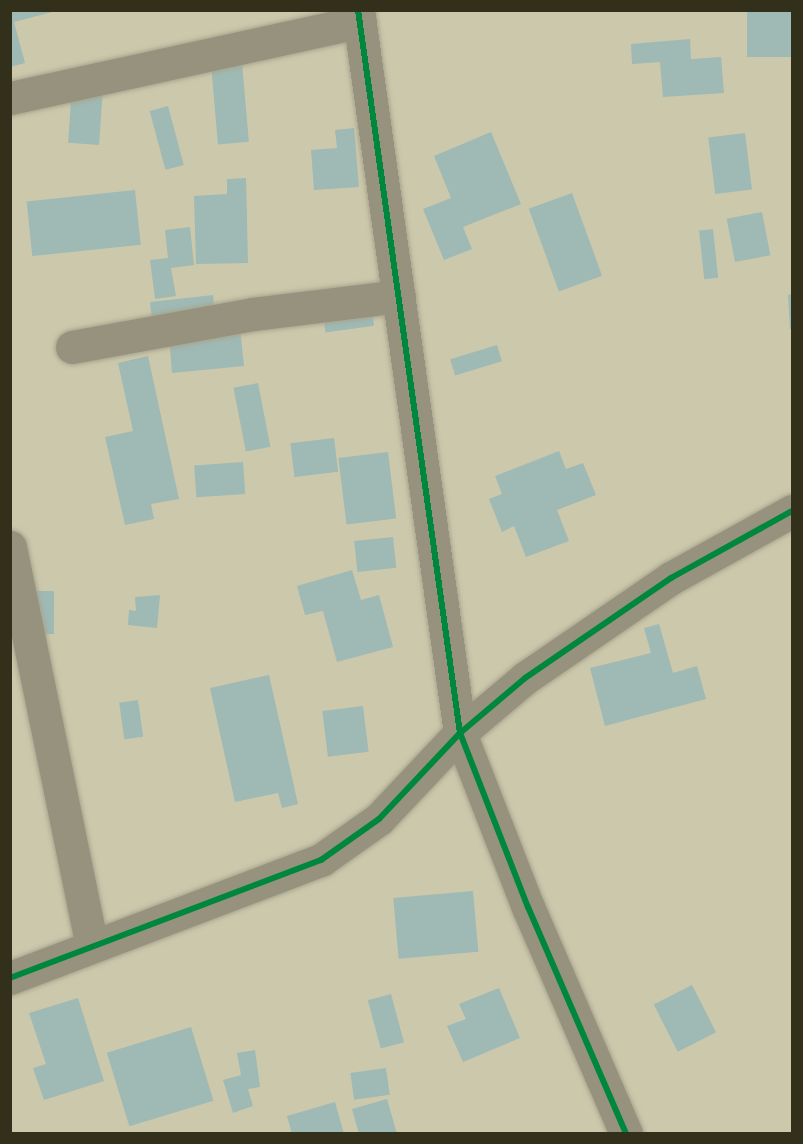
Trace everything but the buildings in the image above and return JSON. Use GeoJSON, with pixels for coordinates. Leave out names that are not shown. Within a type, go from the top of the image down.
{"type":"FeatureCollection","features":[{"type":"Feature","properties":{"kind":"street"},"geometry":{"type":"LineString","coordinates":[[10,98],[359,16],[460,733],[528,908],[626,1134]]}},
{"type":"Feature","properties":{"kind":"street"},"geometry":{"type":"LineString","coordinates":[[72,347],[253,314],[399,296]]}},
{"type":"Feature","properties":{"kind":"street"},"geometry":{"type":"LineString","coordinates":[[10,978],[321,860],[379,819],[460,733],[525,678],[671,578],[792,511]]}},
{"type":"Feature","properties":{"kind":"street"},"geometry":{"type":"LineString","coordinates":[[10,547],[92,945]]}},
{"type":"Feature","properties":{"kind":"cycle path"},"geometry":{"type":"LineString","coordinates":[[358,10],[460,733],[528,907],[626,1134]]}},
{"type":"Feature","properties":{"kind":"cycle path"},"geometry":{"type":"LineString","coordinates":[[10,978],[321,860],[379,819],[460,733],[525,678],[671,578],[792,511]]}}]}
